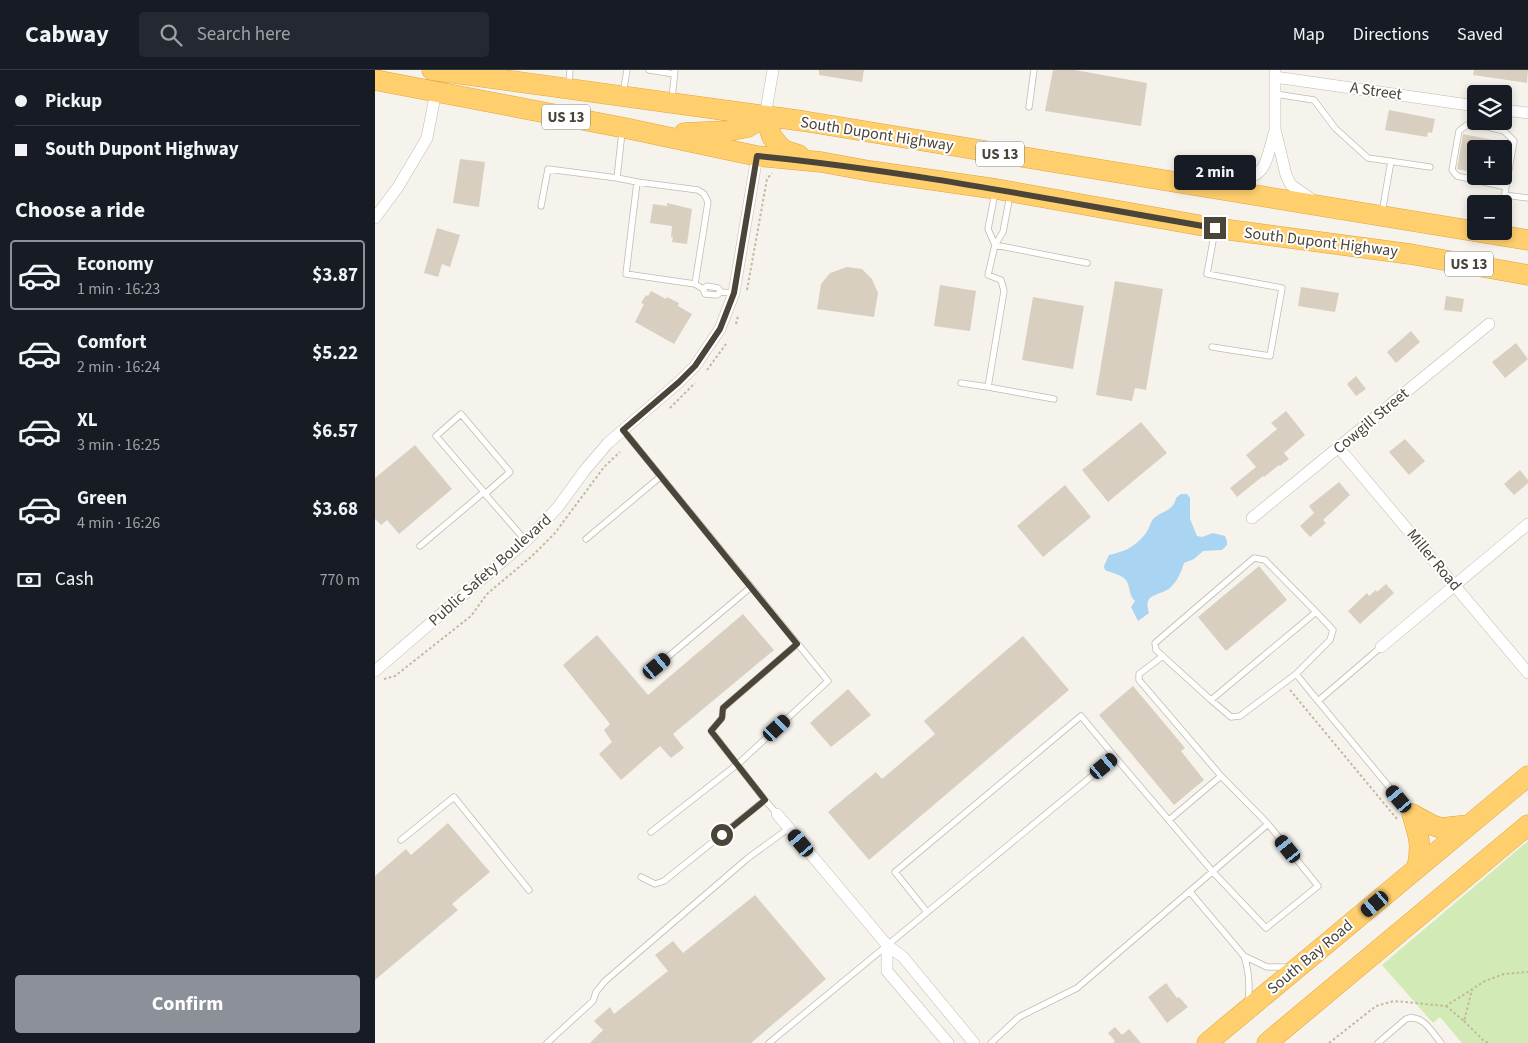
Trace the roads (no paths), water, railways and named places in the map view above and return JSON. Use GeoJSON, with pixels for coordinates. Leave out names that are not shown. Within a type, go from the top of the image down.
{"type":"FeatureCollection","features":[{"type":"Feature","properties":{"kind":"highway","name":"South Dupont Highway"},"geometry":{"type":"LineString","coordinates":[[432,70],[569,79],[623,96],[803,121],[1467,228]]}},
{"type":"Feature","properties":{"kind":"highway","name":"South Dupont Highway"},"geometry":{"type":"LineString","coordinates":[[375,80],[624,128],[757,156],[821,162],[1003,190],[1215,228],[1409,254],[1528,275]]}},
{"type":"Feature","properties":{"kind":"highway"},"geometry":{"type":"LineString","coordinates":[[735,112],[754,133],[757,156]]}},
{"type":"Feature","properties":{"kind":"highway"},"geometry":{"type":"LineString","coordinates":[[624,128],[689,133],[728,131],[748,126],[765,116],[772,137],[783,150],[821,162]]}},
{"type":"Feature","properties":{"kind":"highway"},"geometry":{"type":"LineString","coordinates":[[757,156],[772,137],[803,121]]}},
{"type":"Feature","properties":{"kind":"highway","name":"South Dupont Highway"},"geometry":{"type":"LineString","coordinates":[[1512,236],[1528,240]]}},
{"type":"Feature","properties":{"kind":"highway"},"geometry":{"type":"LineString","coordinates":[[1409,254],[1528,262]]}},
{"type":"Feature","properties":{"kind":"highway","name":"South Bay Road"},"geometry":{"type":"LineString","coordinates":[[1207,1043],[1528,776]]}},
{"type":"Feature","properties":{"kind":"highway"},"geometry":{"type":"LineString","coordinates":[[1406,818],[1441,828],[1469,825]]}},
{"type":"Feature","properties":{"kind":"highway"},"geometry":{"type":"LineString","coordinates":[[1406,818],[1419,836],[1421,849],[1417,868]]}},
{"type":"Feature","properties":{"kind":"highway"},"geometry":{"type":"LineString","coordinates":[[1267,1043],[1528,825]]}},
{"type":"Feature","properties":{"kind":"street"},"geometry":{"type":"LineString","coordinates":[[765,116],[773,70]]}},
{"type":"Feature","properties":{"kind":"street"},"geometry":{"type":"LineString","coordinates":[[1275,74],[1275,129],[1286,175],[1291,185],[1322,206]]}},
{"type":"Feature","properties":{"kind":"street","name":"A Street"},"geometry":{"type":"LineString","coordinates":[[1275,74],[1467,105]]}},
{"type":"Feature","properties":{"kind":"street"},"geometry":{"type":"LineString","coordinates":[[375,218],[398,187],[427,138],[436,91]]}},
{"type":"Feature","properties":{"kind":"street"},"geometry":{"type":"LineString","coordinates":[[1512,111],[1528,113]]}},
{"type":"Feature","properties":{"kind":"street"},"geometry":{"type":"LineString","coordinates":[[1198,186],[1250,179],[1260,172],[1267,160],[1275,129]]}},
{"type":"Feature","properties":{"kind":"street","name":"Public Safety Boulevard"},"geometry":{"type":"LineString","coordinates":[[375,671],[526,541],[558,507],[595,458],[623,430],[695,366],[720,329],[739,295],[757,156]]}},
{"type":"Feature","properties":{"kind":"street","name":"Cowgill Street"},"geometry":{"type":"LineString","coordinates":[[1253,518],[1489,324]]}},
{"type":"Feature","properties":{"kind":"street","name":"Miller Road"},"geometry":{"type":"LineString","coordinates":[[1339,448],[1528,672]]}},
{"type":"Feature","properties":{"kind":"street"},"geometry":{"type":"LineString","coordinates":[[1381,647],[1528,524]]}},
{"type":"Feature","properties":{"kind":"street"},"geometry":{"type":"LineString","coordinates":[[777,814],[887,945],[903,957],[974,1043]]}},
{"type":"Feature","properties":{"kind":"street"},"geometry":{"type":"LineString","coordinates":[[887,945],[887,971],[948,1043]]}},
{"type":"Feature","properties":{"kind":"lane"},"geometry":{"type":"LineString","coordinates":[[623,96],[627,70]]}},
{"type":"Feature","properties":{"kind":"lane"},"geometry":{"type":"LineString","coordinates":[[649,70],[674,72],[672,103]]}},
{"type":"Feature","properties":{"kind":"lane"},"geometry":{"type":"LineString","coordinates":[[1029,107],[1034,70]]}},
{"type":"Feature","properties":{"kind":"lane"},"geometry":{"type":"LineString","coordinates":[[1275,94],[1314,100],[1335,128],[1368,158],[1430,167]]}},
{"type":"Feature","properties":{"kind":"lane"},"geometry":{"type":"LineString","coordinates":[[1504,195],[1506,186],[1514,141],[1504,131],[1467,125],[1459,131],[1452,170],[1457,176],[1506,186]]}},
{"type":"Feature","properties":{"kind":"lane"},"geometry":{"type":"LineString","coordinates":[[617,178],[624,128]]}},
{"type":"Feature","properties":{"kind":"lane"},"geometry":{"type":"LineString","coordinates":[[1381,216],[1391,161]]}},
{"type":"Feature","properties":{"kind":"lane"},"geometry":{"type":"LineString","coordinates":[[541,206],[548,169],[698,190],[704,194],[708,202],[695,284]]}},
{"type":"Feature","properties":{"kind":"lane"},"geometry":{"type":"LineString","coordinates":[[637,182],[626,274],[695,284],[703,289],[707,286],[718,288],[721,292],[739,295]]}},
{"type":"Feature","properties":{"kind":"lane"},"geometry":{"type":"LineString","coordinates":[[995,244],[988,229],[1003,190]]}},
{"type":"Feature","properties":{"kind":"lane"},"geometry":{"type":"LineString","coordinates":[[988,386],[1004,291],[1001,280],[988,274],[995,244],[1003,232],[1003,190]]}},
{"type":"Feature","properties":{"kind":"lane"},"geometry":{"type":"LineString","coordinates":[[1512,196],[1528,198]]}},
{"type":"Feature","properties":{"kind":"lane"},"geometry":{"type":"LineString","coordinates":[[1212,347],[1270,356],[1282,288],[1207,274],[1215,228]]}},
{"type":"Feature","properties":{"kind":"lane"},"geometry":{"type":"LineString","coordinates":[[995,244],[1087,263]]}},
{"type":"Feature","properties":{"kind":"lane"},"geometry":{"type":"LineString","coordinates":[[961,383],[988,386],[1054,399]]}},
{"type":"Feature","properties":{"kind":"lane"},"geometry":{"type":"LineString","coordinates":[[420,546],[484,493],[510,472],[461,414],[436,436],[484,493],[526,541]]}},
{"type":"Feature","properties":{"kind":"lane"},"geometry":{"type":"LineString","coordinates":[[623,430],[828,680],[738,764],[651,832]]}},
{"type":"Feature","properties":{"kind":"lane"},"geometry":{"type":"LineString","coordinates":[[586,540],[660,477]]}},
{"type":"Feature","properties":{"kind":"lane"},"geometry":{"type":"LineString","coordinates":[[1254,558],[1265,560],[1315,612],[1333,630],[1330,640],[1295,674],[1240,716],[1231,717],[1156,650],[1155,643],[1254,558]]}},
{"type":"Feature","properties":{"kind":"lane"},"geometry":{"type":"LineString","coordinates":[[657,666],[751,587]]}},
{"type":"Feature","properties":{"kind":"lane"},"geometry":{"type":"LineString","coordinates":[[1211,700],[1315,612]]}},
{"type":"Feature","properties":{"kind":"lane"},"geometry":{"type":"LineString","coordinates":[[777,814],[711,731],[722,718],[723,708],[797,644]]}},
{"type":"Feature","properties":{"kind":"lane"},"geometry":{"type":"LineString","coordinates":[[1318,701],[1381,647]]}},
{"type":"Feature","properties":{"kind":"lane"},"geometry":{"type":"LineString","coordinates":[[927,912],[895,872],[1081,716],[1213,872],[1266,928],[1318,886],[1268,824],[1221,776],[1139,680],[1139,674],[1163,656]]}},
{"type":"Feature","properties":{"kind":"lane"},"geometry":{"type":"LineString","coordinates":[[1295,674],[1318,701],[1406,818]]}},
{"type":"Feature","properties":{"kind":"lane"},"geometry":{"type":"LineString","coordinates":[[769,1043],[1115,757]]}},
{"type":"Feature","properties":{"kind":"lane"},"geometry":{"type":"LineString","coordinates":[[1169,820],[1221,776]]}},
{"type":"Feature","properties":{"kind":"lane"},"geometry":{"type":"LineString","coordinates":[[401,840],[454,797],[529,890]]}},
{"type":"Feature","properties":{"kind":"lane"},"geometry":{"type":"LineString","coordinates":[[641,877],[655,884],[664,881],[765,800]]}},
{"type":"Feature","properties":{"kind":"lane"},"geometry":{"type":"LineString","coordinates":[[991,1043],[1019,1016],[1077,988],[1268,824]]}},
{"type":"Feature","properties":{"kind":"lane"},"geometry":{"type":"LineString","coordinates":[[547,1043],[593,1001],[596,992],[605,981],[748,858],[789,828]]}},
{"type":"Feature","properties":{"kind":"lane"},"geometry":{"type":"LineString","coordinates":[[1190,892],[1244,956],[1267,967],[1284,968],[1301,965]]}},
{"type":"Feature","properties":{"kind":"lane"},"geometry":{"type":"LineString","coordinates":[[1244,956],[1249,975],[1247,1009]]}},
{"type":"Feature","properties":{"kind":"lane"},"geometry":{"type":"LineString","coordinates":[[1378,1043],[1406,1019],[1410,1018],[1419,1019],[1424,1023],[1441,1043]]}},
{"type":"Feature","properties":{"kind":"water"},"geometry":{"type":"Polygon","coordinates":[[[1181,494],[1187,494],[1190,498],[1190,519],[1197,536],[1202,537],[1213,533],[1225,536],[1227,545],[1222,550],[1203,551],[1194,559],[1184,563],[1179,576],[1171,587],[1150,598],[1147,606],[1149,613],[1138,621],[1131,607],[1135,601],[1131,596],[1127,581],[1121,576],[1105,570],[1104,566],[1109,555],[1125,550],[1138,542],[1146,533],[1153,519],[1173,506],[1176,498],[1181,494]]]}}]}
